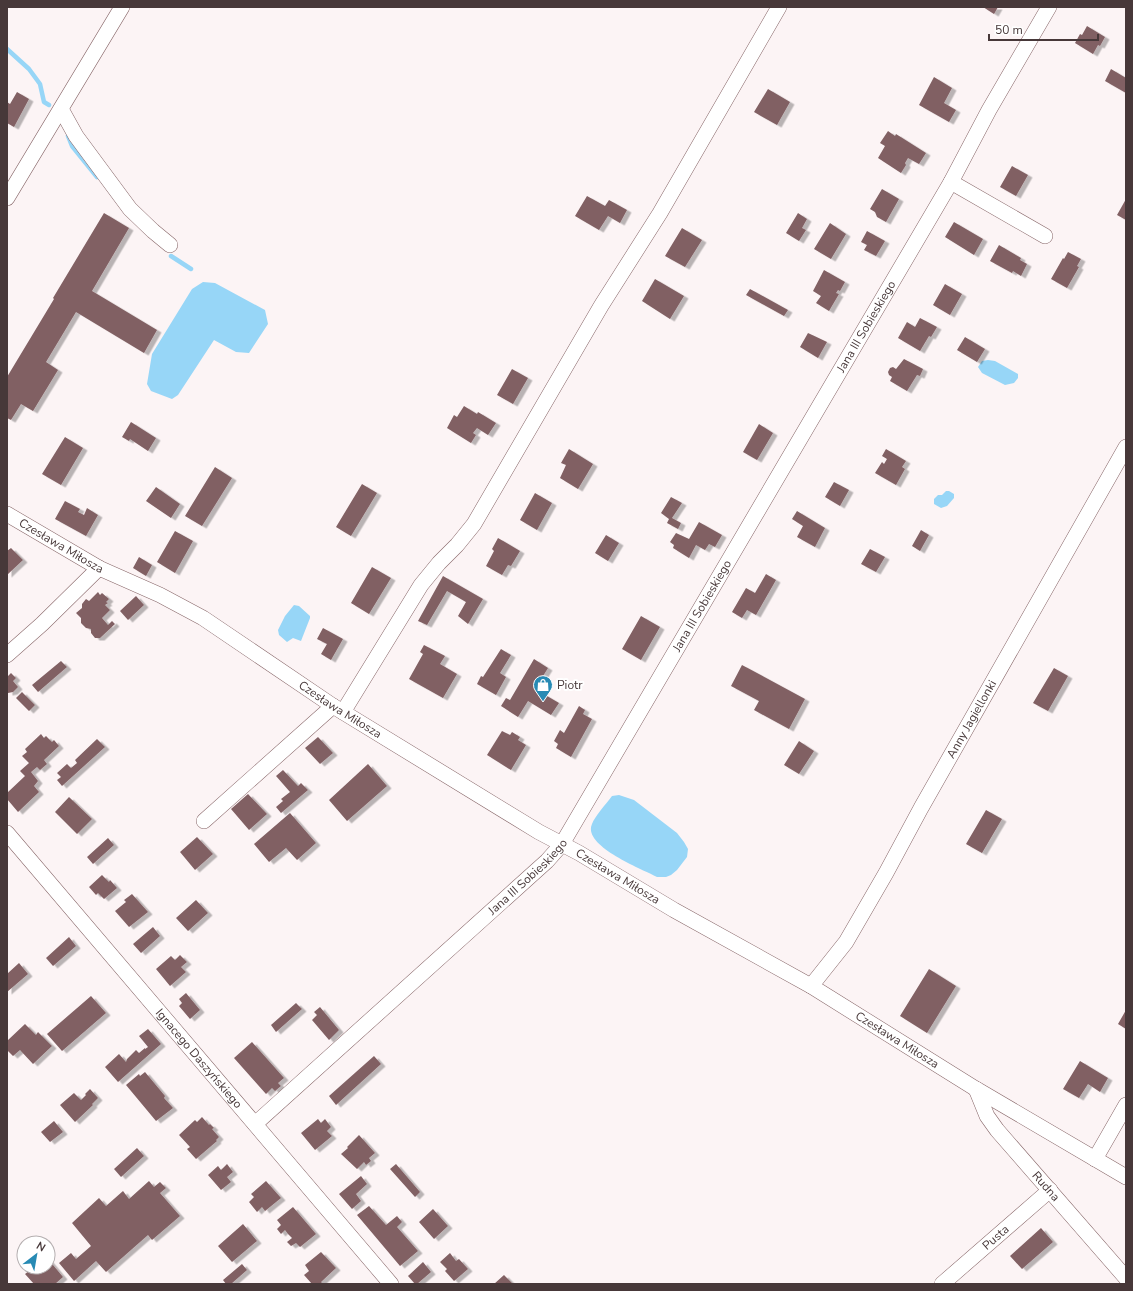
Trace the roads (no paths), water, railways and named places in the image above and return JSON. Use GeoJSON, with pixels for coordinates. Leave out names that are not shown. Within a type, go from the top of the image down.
{"type":"FeatureCollection","features":[{"type":"Feature","properties":{"kind":"street"},"geometry":{"type":"LineString","coordinates":[[7,198],[12,178],[61,109],[122,7]]}},
{"type":"Feature","properties":{"kind":"street"},"geometry":{"type":"LineString","coordinates":[[204,821],[338,710],[421,585],[474,524],[601,306],[660,213],[779,7]]}},
{"type":"Feature","properties":{"kind":"street","name":"Jana III Sobieskiego"},"geometry":{"type":"LineString","coordinates":[[255,1124],[547,861],[562,844],[951,182],[989,110],[1049,7]]}},
{"type":"Feature","properties":{"kind":"street"},"geometry":{"type":"LineString","coordinates":[[61,109],[76,136],[130,209],[170,245]]}},
{"type":"Feature","properties":{"kind":"street"},"geometry":{"type":"LineString","coordinates":[[951,182],[1045,236]]}},
{"type":"Feature","properties":{"kind":"street","name":"Anny Jagiellonki"},"geometry":{"type":"LineString","coordinates":[[812,986],[846,942],[866,908],[921,808],[1126,447]]}},
{"type":"Feature","properties":{"kind":"street","name":"Czesława Miłosza"},"geometry":{"type":"LineString","coordinates":[[7,514],[99,568],[160,595],[202,618],[338,710],[539,832],[579,853],[674,910],[812,986],[976,1089],[1126,1177]]}},
{"type":"Feature","properties":{"kind":"street"},"geometry":{"type":"LineString","coordinates":[[7,655],[42,624],[99,568]]}},
{"type":"Feature","properties":{"kind":"street","name":"Ignacego Daszyńskiego"},"geometry":{"type":"LineString","coordinates":[[7,833],[391,1284]]}},
{"type":"Feature","properties":{"kind":"street","name":"Rudna"},"geometry":{"type":"LineString","coordinates":[[976,1089],[988,1116],[998,1130],[1126,1278]]}},
{"type":"Feature","properties":{"kind":"street"},"geometry":{"type":"LineString","coordinates":[[1095,1159],[1126,1105]]}},
{"type":"Feature","properties":{"kind":"street","name":"Pusta"},"geometry":{"type":"LineString","coordinates":[[942,1284],[1050,1190]]}},
{"type":"Feature","properties":{"kind":"water"},"geometry":{"type":"Polygon","coordinates":[[[203,282],[215,283],[265,310],[268,324],[249,353],[236,352],[214,340],[178,395],[172,399],[151,391],[147,384],[152,354],[192,289],[203,282]]]}},
{"type":"Feature","properties":{"kind":"water"},"geometry":{"type":"Polygon","coordinates":[[[982,361],[995,361],[1018,374],[1018,378],[1014,383],[1005,385],[982,373],[978,367],[982,361]]]}},
{"type":"Feature","properties":{"kind":"water"},"geometry":{"type":"Polygon","coordinates":[[[946,491],[954,494],[954,498],[947,506],[941,508],[934,504],[934,499],[946,491]]]}},
{"type":"Feature","properties":{"kind":"water"},"geometry":{"type":"Polygon","coordinates":[[[294,605],[299,606],[310,616],[310,618],[301,641],[293,638],[287,642],[279,635],[278,630],[285,616],[294,605]]]}},
{"type":"Feature","properties":{"kind":"water"},"geometry":{"type":"Polygon","coordinates":[[[619,795],[634,800],[677,833],[684,842],[688,849],[687,857],[671,875],[666,877],[657,877],[627,863],[604,848],[596,840],[591,832],[593,821],[612,796],[619,795]]]}},
{"type":"Feature","properties":{"kind":"waterway"},"geometry":{"type":"LineString","coordinates":[[7,49],[29,69],[40,84],[44,102],[49,105]]}},
{"type":"Feature","properties":{"kind":"waterway"},"geometry":{"type":"LineString","coordinates":[[68,136],[72,146],[97,177]]}},
{"type":"Feature","properties":{"kind":"waterway"},"geometry":{"type":"LineString","coordinates":[[171,256],[191,269]]}},
{"type":"Feature","properties":{"kind":"place","name":"Piotr"},"geometry":{"type":"Point","coordinates":[543,702]}}]}
